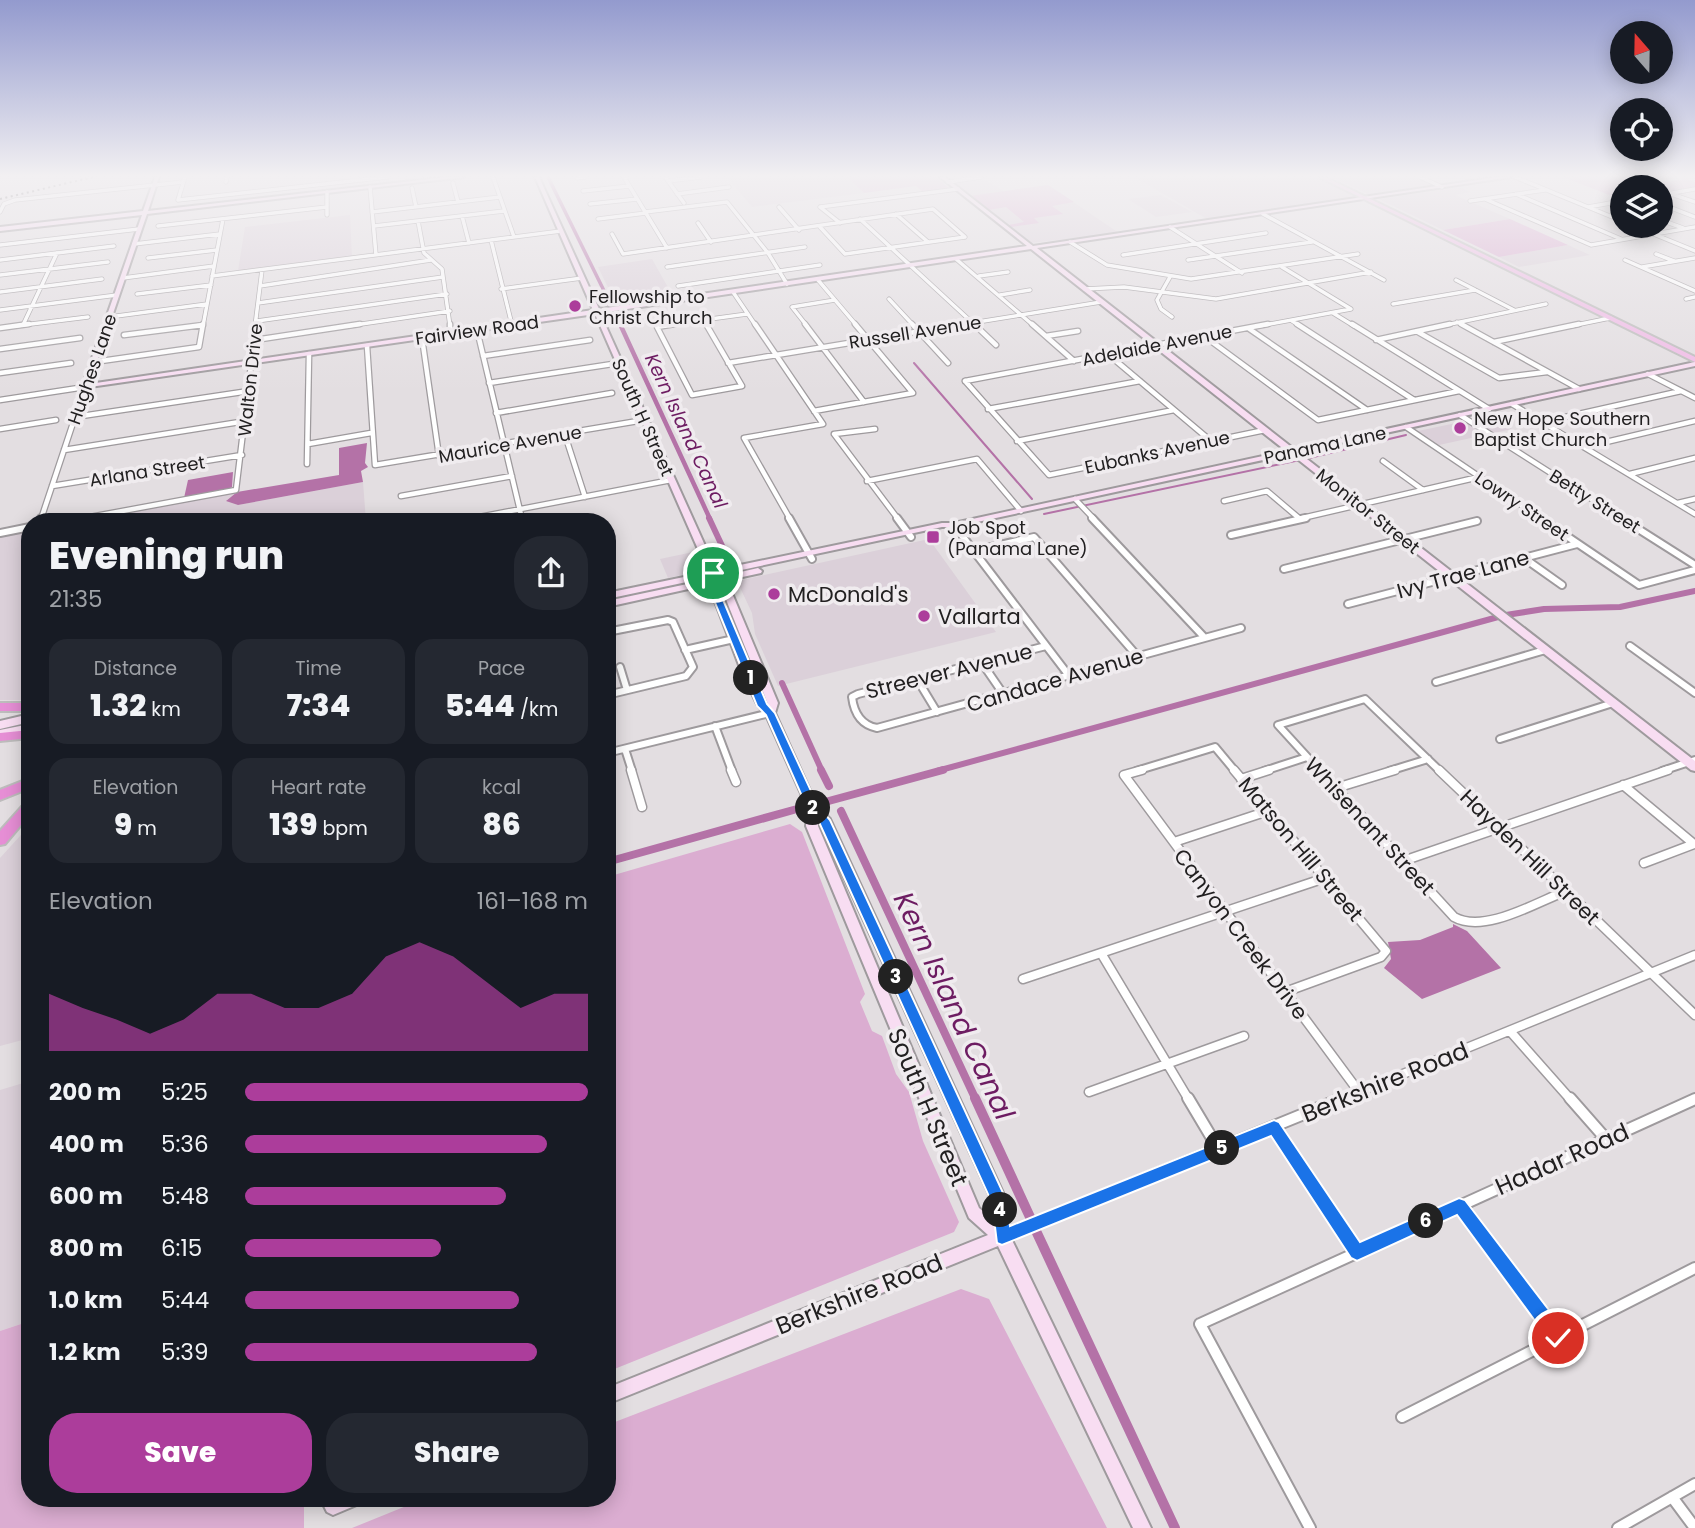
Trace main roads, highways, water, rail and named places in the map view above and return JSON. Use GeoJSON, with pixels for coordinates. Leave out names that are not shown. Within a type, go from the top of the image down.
{"type":"FeatureCollection","features":[{"type":"Feature","properties":{"kind":"highway"},"geometry":{"type":"LineString","coordinates":[[0,707],[21,707]]}},
{"type":"Feature","properties":{"kind":"highway"},"geometry":{"type":"LineString","coordinates":[[0,736],[21,735]]}},
{"type":"Feature","properties":{"kind":"highway"},"geometry":{"type":"LineString","coordinates":[[0,795],[21,787]]}},
{"type":"Feature","properties":{"kind":"highway"},"geometry":{"type":"LineString","coordinates":[[0,840],[21,816]]}},
{"type":"Feature","properties":{"kind":"main road"},"geometry":{"type":"LineString","coordinates":[[1467,248],[1538,280],[1695,359]]}},
{"type":"Feature","properties":{"kind":"main road"},"geometry":{"type":"LineString","coordinates":[[1470,248],[1695,359]]}},
{"type":"Feature","properties":{"kind":"waterway","name":"Kern Island Canal"},"geometry":{"type":"LineString","coordinates":[[583,248],[610,303],[608,307]]}},
{"type":"Feature","properties":{"kind":"waterway","name":"Kern Island Canal"},"geometry":{"type":"LineString","coordinates":[[610,313],[616,316],[620,324]]}},
{"type":"Feature","properties":{"kind":"waterway","name":"Kern Island Canal"},"geometry":{"type":"LineString","coordinates":[[620,324],[710,519]]}},
{"type":"Feature","properties":{"kind":"waterway"},"geometry":{"type":"LineString","coordinates":[[914,363],[1032,499]]}},
{"type":"Feature","properties":{"kind":"waterway"},"geometry":{"type":"LineString","coordinates":[[1305,459],[1406,435]]}},
{"type":"Feature","properties":{"kind":"waterway"},"geometry":{"type":"LineString","coordinates":[[1044,514],[1300,460]]}},
{"type":"Feature","properties":{"kind":"waterway","name":"Kern Island Canal"},"geometry":{"type":"LineString","coordinates":[[709,518],[731,565]]}},
{"type":"Feature","properties":{"kind":"waterway"},"geometry":{"type":"LineString","coordinates":[[1506,615],[1544,609],[1620,607],[1695,591]]}},
{"type":"Feature","properties":{"kind":"waterway"},"geometry":{"type":"LineString","coordinates":[[937,771],[1498,617]]}},
{"type":"Feature","properties":{"kind":"waterway","name":"Kern Island Canal"},"geometry":{"type":"LineString","coordinates":[[782,683],[822,771]]}},
{"type":"Feature","properties":{"kind":"waterway","name":"Kern Island Canal"},"geometry":{"type":"LineString","coordinates":[[821,770],[829,786]]}},
{"type":"Feature","properties":{"kind":"waterway"},"geometry":{"type":"LineString","coordinates":[[825,802],[943,770]]}},
{"type":"Feature","properties":{"kind":"waterway"},"geometry":{"type":"LineString","coordinates":[[616,859],[797,809]]}},
{"type":"Feature","properties":{"kind":"waterway","name":"Kern Island Canal"},"geometry":{"type":"LineString","coordinates":[[841,811],[976,1100]]}},
{"type":"Feature","properties":{"kind":"waterway","name":"Kern Island Canal"},"geometry":{"type":"LineString","coordinates":[[975,1098],[1030,1217]]}},
{"type":"Feature","properties":{"kind":"waterway","name":"Kern Island Canal"},"geometry":{"type":"LineString","coordinates":[[1037,1233],[1175,1528]]}},
{"type":"Feature","properties":{"kind":"place","name":"Fellowship to Christ Church"},"geometry":{"type":"Point","coordinates":[575,306]}},
{"type":"Feature","properties":{"kind":"place","name":"New Hope Southern Baptist Church"},"geometry":{"type":"Point","coordinates":[1460,428]}},
{"type":"Feature","properties":{"kind":"place","name":"Job Spot (Panama Lane)"},"geometry":{"type":"Point","coordinates":[933,537]}},
{"type":"Feature","properties":{"kind":"place","name":"McDonald's"},"geometry":{"type":"Point","coordinates":[774,594]}},
{"type":"Feature","properties":{"kind":"place","name":"Vallarta"},"geometry":{"type":"Point","coordinates":[924,616]}}]}
